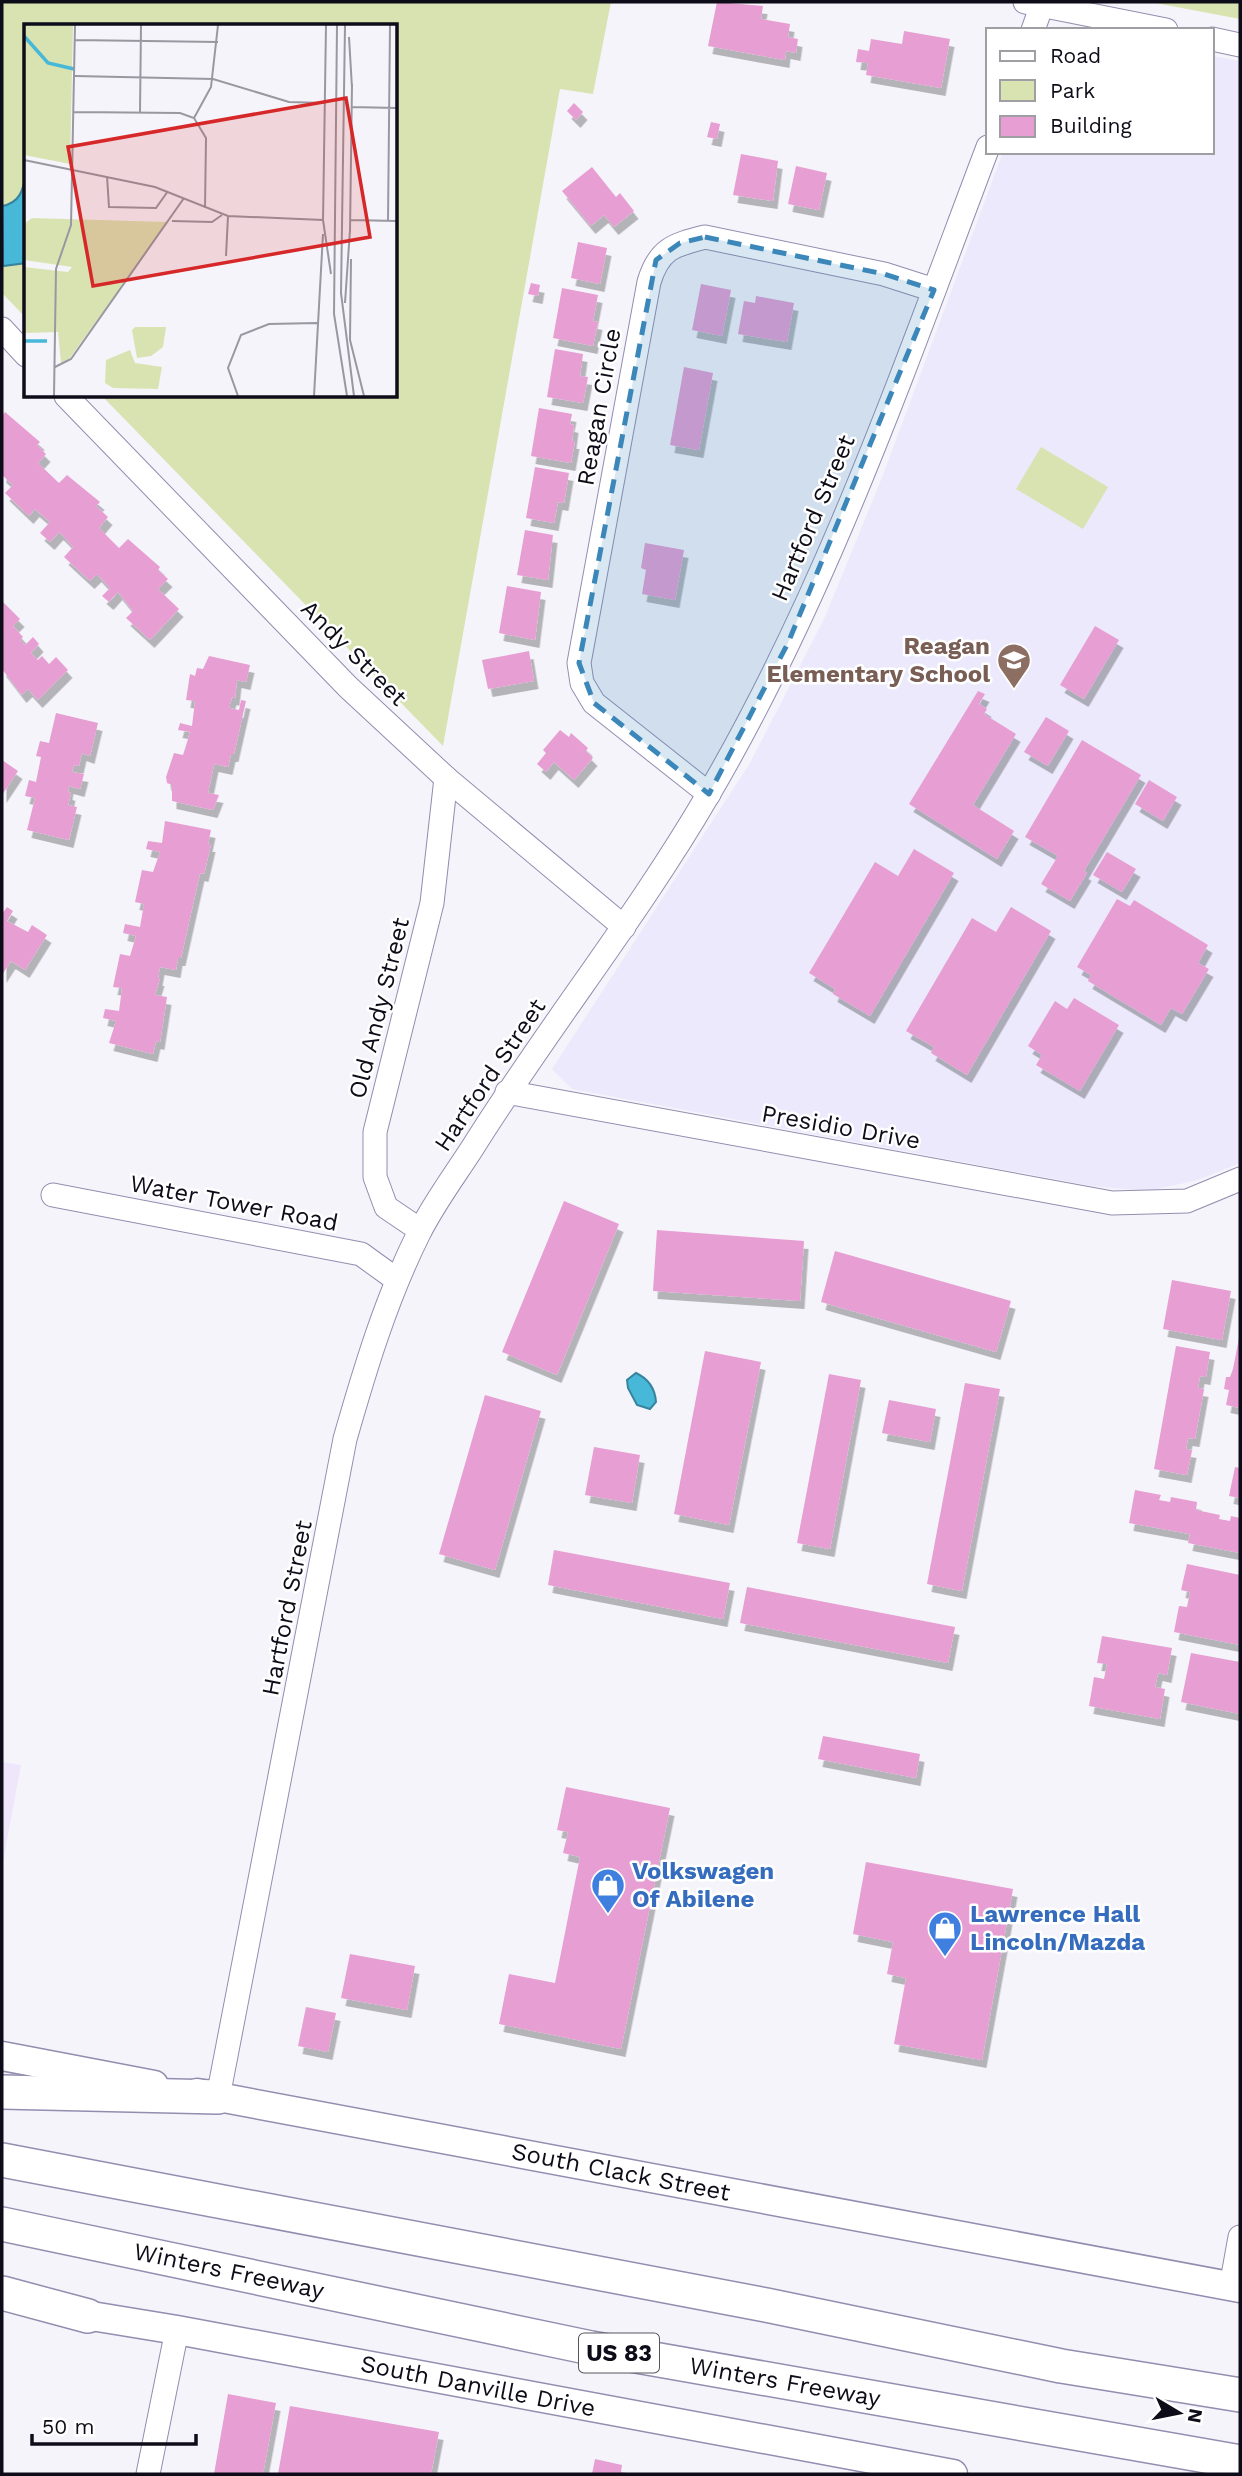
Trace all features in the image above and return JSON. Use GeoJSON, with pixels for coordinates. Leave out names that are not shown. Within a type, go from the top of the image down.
{"type":"FeatureCollection","features":[{"type":"Feature","properties":{"kind":"highway"},"geometry":{"type":"LineString","coordinates":[[2,2092],[218,2097]]}},
{"type":"Feature","properties":{"kind":"highway"},"geometry":{"type":"LineString","coordinates":[[2,2160],[766,2305],[1060,2366],[1240,2395]]}},
{"type":"Feature","properties":{"kind":"highway","name":"Winters Freeway"},"geometry":{"type":"LineString","coordinates":[[2,2224],[590,2347],[1240,2462]]}},
{"type":"Feature","properties":{"kind":"highway"},"geometry":{"type":"LineString","coordinates":[[2,2293],[88,2316]]}},
{"type":"Feature","properties":{"kind":"main road","name":"South Clack Street"},"geometry":{"type":"LineString","coordinates":[[2,2056],[1236,2288]]}},
{"type":"Feature","properties":{"kind":"main road","name":"South Danville Drive"},"geometry":{"type":"LineString","coordinates":[[2,2301],[177,2330],[953,2474]]}},
{"type":"Feature","properties":{"kind":"street"},"geometry":{"type":"LineString","coordinates":[[1033,28],[1037,3],[1156,28]]}},
{"type":"Feature","properties":{"kind":"street"},"geometry":{"type":"LineString","coordinates":[[1214,39],[1240,45]]}},
{"type":"Feature","properties":{"kind":"street","name":"Hartford Street"},"geometry":{"type":"LineString","coordinates":[[218,2097],[345,1439],[367,1362],[397,1280],[420,1230],[507,1092],[624,927],[709,794],[765,693],[858,483],[986,152]]}},
{"type":"Feature","properties":{"kind":"street","name":"Reagan Circle"},"geometry":{"type":"LineString","coordinates":[[709,794],[594,703],[582,683],[579,663],[649,282],[656,260],[680,243],[705,237],[884,274],[934,290]]}},
{"type":"Feature","properties":{"kind":"street"},"geometry":{"type":"LineString","coordinates":[[2,329],[24,353]]}},
{"type":"Feature","properties":{"kind":"street","name":"Andy Street"},"geometry":{"type":"LineString","coordinates":[[67,397],[348,687],[446,778],[624,927]]}},
{"type":"Feature","properties":{"kind":"street","name":"Old Andy Street"},"geometry":{"type":"LineString","coordinates":[[420,1230],[386,1207],[375,1177],[375,1132],[432,903],[446,778]]}},
{"type":"Feature","properties":{"kind":"street","name":"Presidio Drive"},"geometry":{"type":"LineString","coordinates":[[507,1092],[1112,1203],[1187,1201],[1240,1179]]}},
{"type":"Feature","properties":{"kind":"street","name":"Water Tower Road"},"geometry":{"type":"LineString","coordinates":[[53,1195],[360,1254],[397,1280]]}},
{"type":"Feature","properties":{"kind":"street"},"geometry":{"type":"LineString","coordinates":[[1236,2288],[1240,2237]]}},
{"type":"Feature","properties":{"kind":"street"},"geometry":{"type":"LineString","coordinates":[[148,2474],[177,2330]]}},
{"type":"Feature","properties":{"kind":"highlighted area"},"geometry":{"type":"Polygon","coordinates":[[[705,237],[884,274],[934,290],[788,643],[709,794],[594,703],[579,663],[656,260],[680,243],[705,237]]]}},
{"type":"Feature","properties":{"kind":"shaded area","name":"Reagan Elementary School"},"geometry":{"type":"Polygon","coordinates":[[[1214,56],[1240,61],[1240,1163],[1198,1180],[1148,1191],[1092,1186],[572,1089],[552,1069],[750,763],[825,617],[883,475],[1002,154],[1214,154],[1214,56]]]}},
{"type":"Feature","properties":{"kind":"shaded area"},"geometry":{"type":"Polygon","coordinates":[[[2,1762],[21,1765],[2,1867],[2,1762]]]}},
{"type":"Feature","properties":{"kind":"green space"},"geometry":{"type":"Polygon","coordinates":[[[2,2],[611,2],[593,94],[560,89],[443,746],[103,397],[397,397],[397,24],[24,24],[24,316],[2,293],[2,2]]]}},
{"type":"Feature","properties":{"kind":"green space"},"geometry":{"type":"Polygon","coordinates":[[[1150,2],[1240,2],[1240,19],[1150,2]]]}},
{"type":"Feature","properties":{"kind":"green space"},"geometry":{"type":"Polygon","coordinates":[[[1041,447],[1108,487],[1083,529],[1016,489],[1041,447]]]}},
{"type":"Feature","properties":{"kind":"water"},"geometry":{"type":"Polygon","coordinates":[[[24,182],[24,263],[3,266],[2,206],[17,199],[24,182]]]}},
{"type":"Feature","properties":{"kind":"water"},"geometry":{"type":"Polygon","coordinates":[[[636,1373],[648,1381],[654,1392],[656,1402],[650,1409],[637,1405],[628,1388],[627,1380],[636,1373]]]}},
{"type":"Feature","properties":{"kind":"building"},"geometry":{"type":"Polygon","coordinates":[[[717,2],[763,6],[761,19],[790,24],[788,37],[798,39],[796,53],[786,51],[785,60],[708,46],[717,2]]]}},
{"type":"Feature","properties":{"kind":"building"},"geometry":{"type":"Polygon","coordinates":[[[904,31],[950,39],[941,88],[866,75],[868,63],[856,62],[858,49],[869,51],[871,39],[902,44],[904,31]]]}},
{"type":"Feature","properties":{"kind":"building"},"geometry":{"type":"Polygon","coordinates":[[[574,103],[583,112],[576,120],[567,111],[574,103]]]}},
{"type":"Feature","properties":{"kind":"building"},"geometry":{"type":"Polygon","coordinates":[[[711,122],[720,124],[717,139],[707,137],[711,122]]]}},
{"type":"Feature","properties":{"kind":"building"},"geometry":{"type":"Polygon","coordinates":[[[741,154],[778,161],[773,201],[733,195],[741,154]]]}},
{"type":"Feature","properties":{"kind":"building"},"geometry":{"type":"Polygon","coordinates":[[[796,166],[827,173],[819,210],[788,204],[796,166]]]}},
{"type":"Feature","properties":{"kind":"building"},"geometry":{"type":"Polygon","coordinates":[[[592,167],[616,197],[620,193],[634,211],[614,227],[604,215],[591,226],[562,191],[592,167]]]}},
{"type":"Feature","properties":{"kind":"building"},"geometry":{"type":"Polygon","coordinates":[[[578,242],[607,248],[600,284],[571,278],[578,242]]]}},
{"type":"Feature","properties":{"kind":"building"},"geometry":{"type":"Polygon","coordinates":[[[531,283],[540,285],[538,296],[528,294],[531,283]]]}},
{"type":"Feature","properties":{"kind":"building"},"geometry":{"type":"Polygon","coordinates":[[[701,284],[731,290],[722,336],[692,330],[701,284]]]}},
{"type":"Feature","properties":{"kind":"building"},"geometry":{"type":"Polygon","coordinates":[[[562,288],[598,295],[593,321],[598,322],[593,346],[553,338],[562,288]]]}},
{"type":"Feature","properties":{"kind":"building"},"geometry":{"type":"Polygon","coordinates":[[[756,296],[794,303],[787,342],[738,334],[744,301],[755,303],[756,296]]]}},
{"type":"Feature","properties":{"kind":"building"},"geometry":{"type":"Polygon","coordinates":[[[555,349],[583,354],[580,376],[588,377],[583,403],[547,397],[555,349]]]}},
{"type":"Feature","properties":{"kind":"building"},"geometry":{"type":"Polygon","coordinates":[[[684,367],[713,373],[699,450],[670,445],[684,367]]]}},
{"type":"Feature","properties":{"kind":"building"},"geometry":{"type":"Polygon","coordinates":[[[539,408],[572,414],[570,424],[574,425],[572,441],[575,441],[571,463],[531,456],[539,408]]]}},
{"type":"Feature","properties":{"kind":"building"},"geometry":{"type":"Polygon","coordinates":[[[5,412],[40,442],[37,445],[46,454],[38,463],[59,483],[67,475],[100,502],[96,506],[108,517],[99,528],[119,548],[128,539],[160,567],[158,570],[168,579],[158,589],[179,609],[150,640],[126,618],[133,611],[118,592],[109,602],[102,596],[110,588],[97,574],[90,581],[64,557],[73,547],[59,532],[50,542],[40,533],[50,522],[35,509],[29,516],[5,493],[13,485],[2,475],[2,416],[5,412]]]}},
{"type":"Feature","properties":{"kind":"building"},"geometry":{"type":"Polygon","coordinates":[[[535,467],[569,473],[564,503],[558,502],[554,523],[526,518],[535,467]]]}},
{"type":"Feature","properties":{"kind":"building"},"geometry":{"type":"Polygon","coordinates":[[[525,530],[553,535],[548,580],[517,575],[525,530]]]}},
{"type":"Feature","properties":{"kind":"building"},"geometry":{"type":"Polygon","coordinates":[[[645,543],[684,550],[675,600],[642,594],[646,570],[641,568],[645,543]]]}},
{"type":"Feature","properties":{"kind":"building"},"geometry":{"type":"Polygon","coordinates":[[[507,586],[541,592],[535,640],[499,633],[507,586]]]}},
{"type":"Feature","properties":{"kind":"building"},"geometry":{"type":"Polygon","coordinates":[[[2,601],[20,619],[13,626],[23,637],[20,640],[25,645],[33,637],[39,644],[31,653],[38,660],[42,656],[49,664],[56,657],[68,670],[38,700],[28,689],[22,695],[2,669],[2,601]]]}},
{"type":"Feature","properties":{"kind":"building"},"geometry":{"type":"Polygon","coordinates":[[[1095,626],[1119,640],[1084,699],[1060,685],[1095,626]]]}},
{"type":"Feature","properties":{"kind":"building"},"geometry":{"type":"Polygon","coordinates":[[[529,651],[534,681],[488,689],[482,660],[529,651]]]}},
{"type":"Feature","properties":{"kind":"building"},"geometry":{"type":"Polygon","coordinates":[[[209,656],[250,665],[246,682],[237,680],[235,698],[232,697],[229,708],[239,710],[241,700],[246,701],[234,754],[231,754],[228,767],[214,764],[208,793],[219,795],[213,810],[172,801],[172,785],[167,783],[166,777],[174,753],[183,755],[190,732],[178,730],[180,723],[192,726],[195,701],[186,700],[190,674],[195,676],[197,668],[203,669],[209,656]]]}},
{"type":"Feature","properties":{"kind":"building"},"geometry":{"type":"Polygon","coordinates":[[[978,691],[985,694],[979,704],[987,709],[984,714],[1016,734],[973,805],[1014,831],[997,859],[909,804],[978,691]]]}},
{"type":"Feature","properties":{"kind":"building"},"geometry":{"type":"Polygon","coordinates":[[[56,713],[98,723],[90,756],[82,753],[79,766],[74,765],[72,772],[84,774],[80,789],[69,786],[68,792],[71,793],[68,805],[77,807],[69,840],[27,830],[35,798],[25,796],[29,780],[36,782],[41,757],[36,756],[40,741],[49,743],[56,713]]]}},
{"type":"Feature","properties":{"kind":"building"},"geometry":{"type":"Polygon","coordinates":[[[1046,717],[1069,731],[1048,766],[1024,752],[1046,717]]]}},
{"type":"Feature","properties":{"kind":"building"},"geometry":{"type":"Polygon","coordinates":[[[560,730],[569,737],[571,733],[588,748],[586,751],[593,758],[574,780],[554,762],[546,772],[537,764],[546,753],[543,750],[560,730]]]}},
{"type":"Feature","properties":{"kind":"building"},"geometry":{"type":"Polygon","coordinates":[[[1082,740],[1141,775],[1084,871],[1087,873],[1070,901],[1041,884],[1058,856],[1025,837],[1082,740]]]}},
{"type":"Feature","properties":{"kind":"building"},"geometry":{"type":"Polygon","coordinates":[[[2,760],[18,771],[2,795],[2,760]]]}},
{"type":"Feature","properties":{"kind":"building"},"geometry":{"type":"Polygon","coordinates":[[[1149,780],[1177,797],[1163,821],[1135,804],[1149,780]]]}},
{"type":"Feature","properties":{"kind":"building"},"geometry":{"type":"Polygon","coordinates":[[[165,821],[211,830],[208,844],[211,844],[204,874],[200,873],[181,958],[178,958],[176,970],[160,967],[155,995],[167,997],[160,1042],[156,1041],[153,1054],[109,1043],[116,1021],[103,1018],[105,1009],[119,1011],[122,988],[113,987],[120,954],[130,956],[136,936],[123,933],[125,924],[140,927],[144,904],[135,902],[142,870],[153,872],[160,852],[146,849],[148,841],[162,843],[165,821]]]}},
{"type":"Feature","properties":{"kind":"building"},"geometry":{"type":"Polygon","coordinates":[[[914,849],[954,873],[870,1016],[833,994],[835,989],[809,973],[875,862],[898,876],[914,849]]]}},
{"type":"Feature","properties":{"kind":"building"},"geometry":{"type":"Polygon","coordinates":[[[1107,852],[1136,869],[1122,892],[1093,875],[1107,852]]]}},
{"type":"Feature","properties":{"kind":"building"},"geometry":{"type":"Polygon","coordinates":[[[1117,899],[1130,906],[1134,900],[1208,945],[1198,963],[1209,969],[1182,1014],[1171,1008],[1161,1025],[1088,981],[1091,975],[1077,967],[1117,899]]]}},
{"type":"Feature","properties":{"kind":"building"},"geometry":{"type":"Polygon","coordinates":[[[7,907],[13,911],[7,921],[28,932],[32,925],[47,935],[25,970],[11,961],[2,975],[2,914],[7,907]]]}},
{"type":"Feature","properties":{"kind":"building"},"geometry":{"type":"Polygon","coordinates":[[[1011,907],[1051,931],[967,1075],[931,1053],[934,1047],[906,1031],[972,918],[996,932],[1011,907]]]}},
{"type":"Feature","properties":{"kind":"building"},"geometry":{"type":"Polygon","coordinates":[[[1074,998],[1119,1025],[1080,1091],[1036,1065],[1042,1055],[1028,1046],[1055,1001],[1067,1009],[1074,998]]]}},
{"type":"Feature","properties":{"kind":"building"},"geometry":{"type":"Polygon","coordinates":[[[564,1201],[619,1224],[557,1375],[502,1352],[564,1201]]]}},
{"type":"Feature","properties":{"kind":"building"},"geometry":{"type":"Polygon","coordinates":[[[657,1230],[804,1241],[800,1301],[653,1291],[657,1230]]]}},
{"type":"Feature","properties":{"kind":"building"},"geometry":{"type":"Polygon","coordinates":[[[835,1251],[1011,1301],[996,1352],[821,1302],[835,1251]]]}},
{"type":"Feature","properties":{"kind":"building"},"geometry":{"type":"Polygon","coordinates":[[[1172,1280],[1231,1291],[1222,1340],[1163,1329],[1172,1280]]]}},
{"type":"Feature","properties":{"kind":"building"},"geometry":{"type":"Polygon","coordinates":[[[1239,1338],[1240,1408],[1226,1405],[1229,1390],[1224,1389],[1226,1377],[1230,1377],[1233,1369],[1239,1338]]]}},
{"type":"Feature","properties":{"kind":"building"},"geometry":{"type":"Polygon","coordinates":[[[1176,1346],[1210,1352],[1206,1377],[1200,1376],[1198,1388],[1204,1389],[1195,1439],[1188,1438],[1186,1449],[1192,1450],[1187,1475],[1154,1469],[1176,1346]]]}},
{"type":"Feature","properties":{"kind":"building"},"geometry":{"type":"Polygon","coordinates":[[[705,1351],[761,1362],[729,1525],[674,1514],[705,1351]]]}},
{"type":"Feature","properties":{"kind":"building"},"geometry":{"type":"Polygon","coordinates":[[[829,1374],[861,1380],[830,1549],[797,1543],[829,1374]]]}},
{"type":"Feature","properties":{"kind":"building"},"geometry":{"type":"Polygon","coordinates":[[[965,1383],[1000,1389],[962,1591],[927,1584],[965,1383]]]}},
{"type":"Feature","properties":{"kind":"building"},"geometry":{"type":"Polygon","coordinates":[[[485,1395],[541,1411],[495,1570],[439,1554],[485,1395]]]}},
{"type":"Feature","properties":{"kind":"building"},"geometry":{"type":"Polygon","coordinates":[[[889,1400],[936,1409],[930,1442],[882,1433],[889,1400]]]}},
{"type":"Feature","properties":{"kind":"building"},"geometry":{"type":"Polygon","coordinates":[[[594,1447],[640,1455],[632,1503],[585,1495],[594,1447]]]}},
{"type":"Feature","properties":{"kind":"building"},"geometry":{"type":"Polygon","coordinates":[[[1235,1467],[1240,1468],[1240,1498],[1229,1496],[1235,1467]]]}},
{"type":"Feature","properties":{"kind":"building"},"geometry":{"type":"Polygon","coordinates":[[[1135,1490],[1161,1495],[1159,1500],[1170,1502],[1171,1497],[1197,1502],[1196,1510],[1220,1515],[1219,1519],[1230,1521],[1231,1516],[1240,1518],[1240,1553],[1188,1543],[1190,1534],[1129,1523],[1135,1490]]]}},
{"type":"Feature","properties":{"kind":"building"},"geometry":{"type":"Polygon","coordinates":[[[554,1550],[730,1583],[723,1619],[548,1585],[554,1550]]]}},
{"type":"Feature","properties":{"kind":"building"},"geometry":{"type":"Polygon","coordinates":[[[1187,1564],[1240,1575],[1240,1645],[1174,1632],[1179,1606],[1187,1607],[1190,1592],[1181,1590],[1187,1564]]]}},
{"type":"Feature","properties":{"kind":"building"},"geometry":{"type":"Polygon","coordinates":[[[747,1587],[955,1627],[948,1663],[740,1623],[747,1587]]]}},
{"type":"Feature","properties":{"kind":"building"},"geometry":{"type":"Polygon","coordinates":[[[1102,1636],[1172,1648],[1167,1675],[1158,1673],[1155,1687],[1165,1689],[1160,1719],[1089,1706],[1094,1677],[1104,1679],[1107,1664],[1097,1663],[1102,1636]]]}},
{"type":"Feature","properties":{"kind":"building"},"geometry":{"type":"Polygon","coordinates":[[[1191,1653],[1240,1662],[1240,1714],[1181,1702],[1191,1653]]]}},
{"type":"Feature","properties":{"kind":"building"},"geometry":{"type":"Polygon","coordinates":[[[823,1736],[920,1754],[916,1778],[818,1759],[823,1736]]]}},
{"type":"Feature","properties":{"kind":"building","name":"Volkswagen Of Abilene"},"geometry":{"type":"Polygon","coordinates":[[[566,1787],[670,1808],[621,2049],[499,2024],[509,1974],[555,1983],[580,1857],[563,1853],[568,1832],[557,1830],[566,1787]]]}},
{"type":"Feature","properties":{"kind":"building","name":"Lawrence Hall Lincoln/Mazda"},"geometry":{"type":"Polygon","coordinates":[[[866,1862],[1013,1889],[982,2060],[894,2044],[906,1978],[887,1974],[893,1942],[853,1934],[866,1862]]]}},
{"type":"Feature","properties":{"kind":"building"},"geometry":{"type":"Polygon","coordinates":[[[350,1954],[415,1966],[407,2010],[341,1998],[350,1954]]]}},
{"type":"Feature","properties":{"kind":"building"},"geometry":{"type":"Polygon","coordinates":[[[306,2007],[336,2013],[328,2052],[298,2046],[306,2007]]]}},
{"type":"Feature","properties":{"kind":"building"},"geometry":{"type":"Polygon","coordinates":[[[228,2394],[276,2403],[263,2474],[214,2474],[228,2394]]]}},
{"type":"Feature","properties":{"kind":"building"},"geometry":{"type":"Polygon","coordinates":[[[290,2406],[439,2432],[431,2474],[278,2474],[290,2406]]]}},
{"type":"Feature","properties":{"kind":"building"},"geometry":{"type":"Polygon","coordinates":[[[595,2459],[622,2465],[621,2472],[627,2474],[592,2474],[595,2459]]]}},
{"type":"Feature","properties":{"kind":"place","name":"Reagan Elementary School"},"geometry":{"type":"Point","coordinates":[1014,690]}},
{"type":"Feature","properties":{"kind":"place","name":"Volkswagen Of Abilene"},"geometry":{"type":"Point","coordinates":[608,1915]}},
{"type":"Feature","properties":{"kind":"place","name":"Lawrence Hall Lincoln/Mazda"},"geometry":{"type":"Point","coordinates":[945,1958]}}]}
